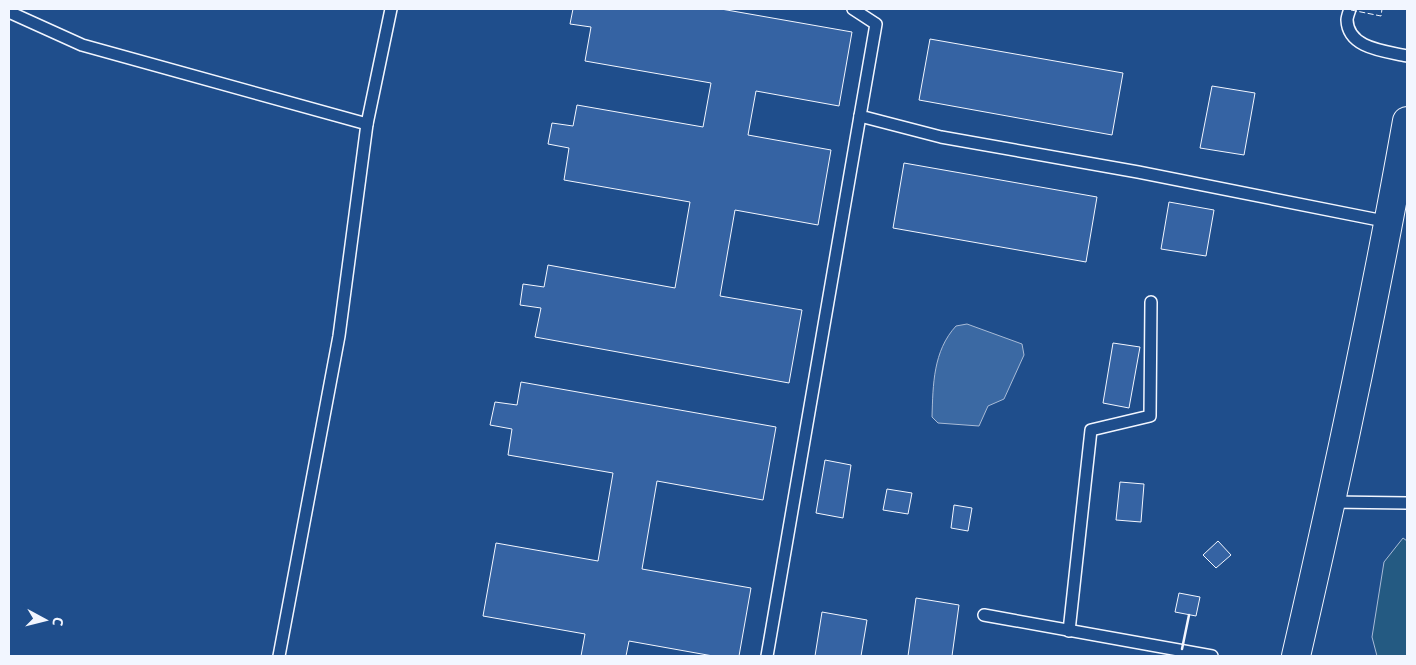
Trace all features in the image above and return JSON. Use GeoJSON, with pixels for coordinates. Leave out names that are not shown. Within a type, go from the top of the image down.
{"type":"FeatureCollection","features":[{"type":"Feature","properties":{"kind":"main road"},"geometry":{"type":"LineString","coordinates":[[1296,656],[1331,502],[1389,222],[1407,121]]}},
{"type":"Feature","properties":{"kind":"lane"},"geometry":{"type":"LineString","coordinates":[[279,656],[339,336],[367,124],[391,9]]}},
{"type":"Feature","properties":{"kind":"lane"},"geometry":{"type":"LineString","coordinates":[[767,656],[876,24],[854,9]]}},
{"type":"Feature","properties":{"kind":"lane"},"geometry":{"type":"LineString","coordinates":[[1350,9],[1347,20],[1352,35],[1365,46],[1407,56]]}},
{"type":"Feature","properties":{"kind":"lane"},"geometry":{"type":"LineString","coordinates":[[9,12],[82,45],[367,124]]}},
{"type":"Feature","properties":{"kind":"lane"},"geometry":{"type":"LineString","coordinates":[[860,116],[941,137],[1138,172],[1389,222]]}},
{"type":"Feature","properties":{"kind":"lane"},"geometry":{"type":"LineString","coordinates":[[1069,631],[1091,430],[1150,416],[1151,302]]}},
{"type":"Feature","properties":{"kind":"lane"},"geometry":{"type":"LineString","coordinates":[[1331,502],[1407,503]]}},
{"type":"Feature","properties":{"kind":"lane"},"geometry":{"type":"LineString","coordinates":[[984,615],[1212,656]]}},
{"type":"Feature","properties":{"kind":"shaded area"},"geometry":{"type":"Polygon","coordinates":[[[967,324],[1022,344],[1024,355],[1004,399],[988,406],[979,426],[938,423],[932,417],[934,381],[939,357],[948,336],[956,326],[967,324]]]}},
{"type":"Feature","properties":{"kind":"shaded area"},"geometry":{"type":"Polygon","coordinates":[[[1403,538],[1407,541],[1407,656],[1377,656],[1372,637],[1384,562],[1403,538]]]}},
{"type":"Feature","properties":{"kind":"building"},"geometry":{"type":"Polygon","coordinates":[[[573,9],[721,9],[852,32],[839,106],[756,91],[748,135],[831,150],[818,225],[735,210],[720,296],[802,310],[789,383],[535,337],[541,308],[520,305],[523,284],[544,287],[548,265],[675,288],[690,202],[564,180],[569,148],[548,144],[552,123],[573,126],[577,105],[703,127],[711,83],[585,61],[591,27],[570,24],[573,9]]]}},
{"type":"Feature","properties":{"kind":"building"},"geometry":{"type":"Polygon","coordinates":[[[930,39],[1123,73],[1112,135],[919,100],[930,39]]]}},
{"type":"Feature","properties":{"kind":"building"},"geometry":{"type":"Polygon","coordinates":[[[1212,86],[1255,93],[1244,155],[1200,148],[1212,86]]]}},
{"type":"Feature","properties":{"kind":"building"},"geometry":{"type":"Polygon","coordinates":[[[904,163],[1097,197],[1086,262],[893,228],[904,163]]]}},
{"type":"Feature","properties":{"kind":"building"},"geometry":{"type":"Polygon","coordinates":[[[1169,202],[1214,210],[1206,256],[1161,249],[1169,202]]]}},
{"type":"Feature","properties":{"kind":"building"},"geometry":{"type":"Polygon","coordinates":[[[1113,343],[1140,347],[1129,408],[1103,403],[1113,343]]]}},
{"type":"Feature","properties":{"kind":"building"},"geometry":{"type":"Polygon","coordinates":[[[521,382],[776,427],[763,500],[657,481],[642,569],[751,588],[739,656],[713,656],[629,641],[626,656],[581,656],[585,634],[483,616],[496,543],[598,561],[613,473],[508,455],[512,429],[490,425],[495,402],[517,405],[521,382]]]}},
{"type":"Feature","properties":{"kind":"building"},"geometry":{"type":"Polygon","coordinates":[[[825,460],[851,465],[843,518],[816,513],[825,460]]]}},
{"type":"Feature","properties":{"kind":"building"},"geometry":{"type":"Polygon","coordinates":[[[1120,482],[1144,484],[1141,522],[1116,520],[1120,482]]]}},
{"type":"Feature","properties":{"kind":"building"},"geometry":{"type":"Polygon","coordinates":[[[887,489],[912,493],[908,514],[883,510],[887,489]]]}},
{"type":"Feature","properties":{"kind":"building"},"geometry":{"type":"Polygon","coordinates":[[[954,505],[972,508],[968,531],[951,528],[954,505]]]}},
{"type":"Feature","properties":{"kind":"building"},"geometry":{"type":"Polygon","coordinates":[[[1218,541],[1231,555],[1216,568],[1203,555],[1218,541]]]}},
{"type":"Feature","properties":{"kind":"building"},"geometry":{"type":"Polygon","coordinates":[[[1179,593],[1200,597],[1196,616],[1175,612],[1179,593]]]}},
{"type":"Feature","properties":{"kind":"building"},"geometry":{"type":"Polygon","coordinates":[[[916,598],[959,605],[952,656],[908,656],[916,598]]]}},
{"type":"Feature","properties":{"kind":"building"},"geometry":{"type":"Polygon","coordinates":[[[822,612],[867,620],[861,656],[815,656],[822,612]]]}},
{"type":"Feature","properties":{"kind":"fence"},"geometry":{"type":"LineString","coordinates":[[1351,10],[1381,16],[1382,9]]}},
{"type":"Feature","properties":{"kind":"wall"},"geometry":{"type":"LineString","coordinates":[[1182,649],[1189,615]]}}]}
